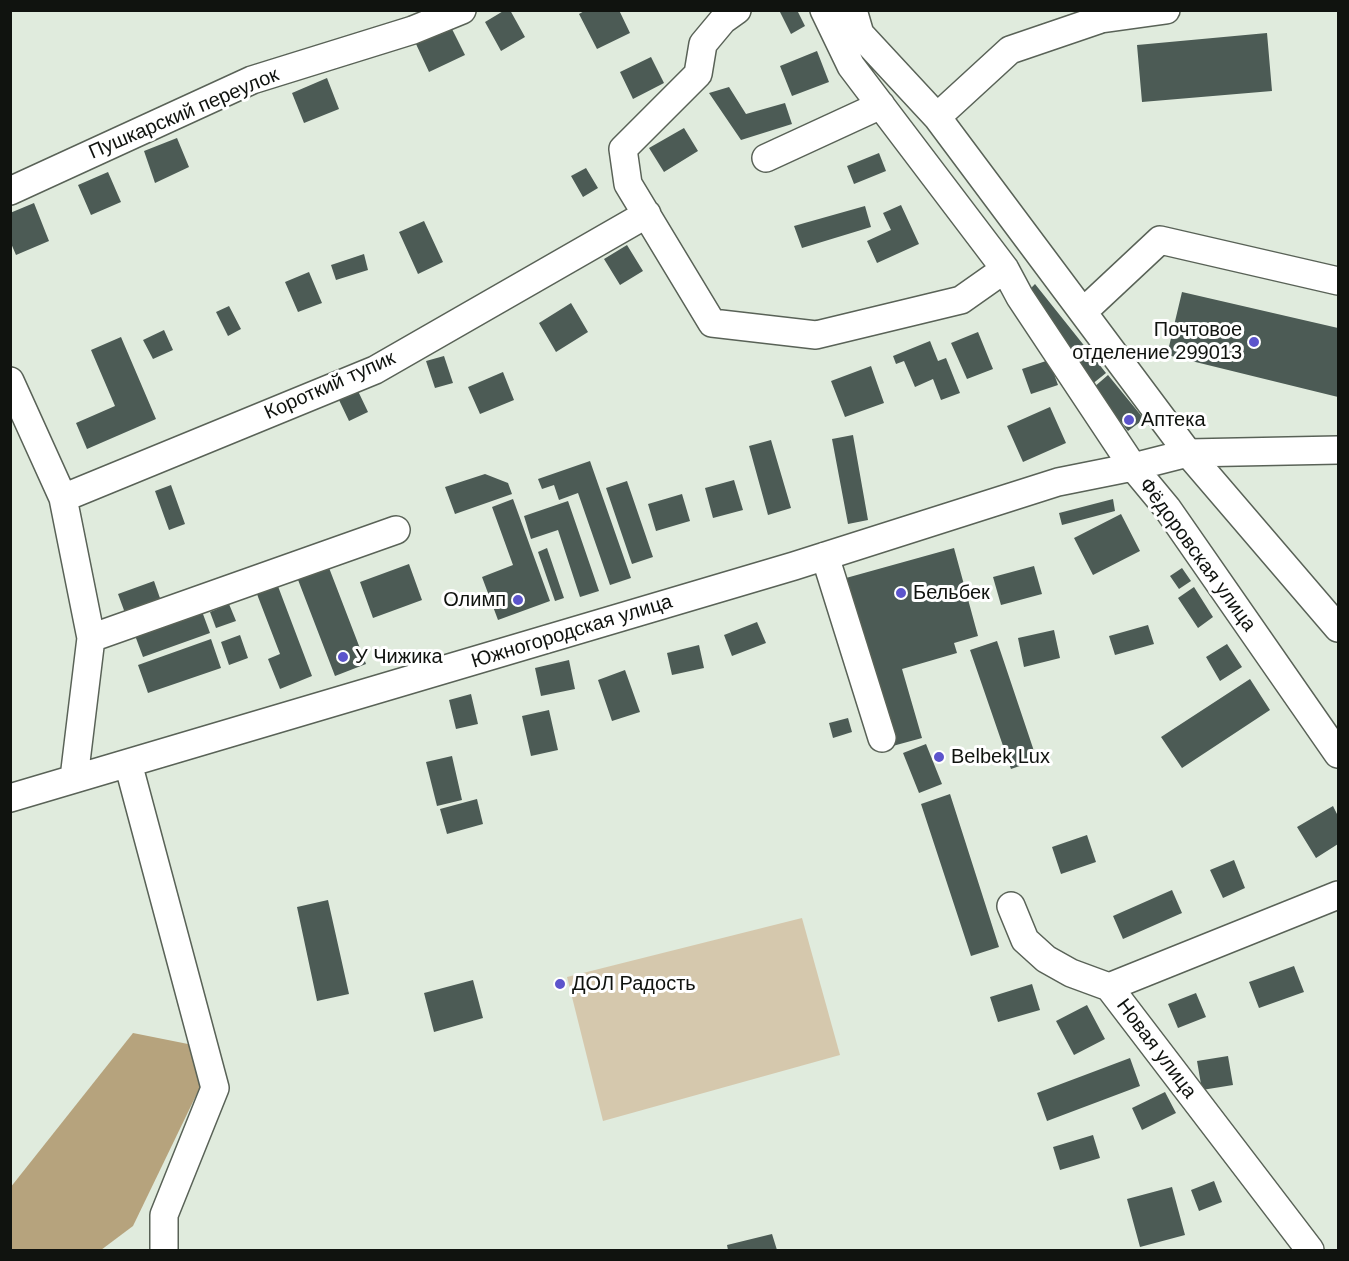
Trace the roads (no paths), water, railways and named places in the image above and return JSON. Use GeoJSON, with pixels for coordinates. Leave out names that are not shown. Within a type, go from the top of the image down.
{"type":"FeatureCollection","features":[{"type":"Feature","properties":{"kind":"street","name":"Пушкарский переулок"},"geometry":{"type":"LineString","coordinates":[[10,190],[252,80],[414,30],[462,10]]}},
{"type":"Feature","properties":{"kind":"street"},"geometry":{"type":"LineString","coordinates":[[737,10],[723,20],[703,44],[698,74],[623,149],[628,184],[712,322],[816,335],[961,300],[1005,269]]}},
{"type":"Feature","properties":{"kind":"street"},"geometry":{"type":"LineString","coordinates":[[824,10],[851,66],[1005,269],[1020,297],[1133,467]]}},
{"type":"Feature","properties":{"kind":"street"},"geometry":{"type":"LineString","coordinates":[[853,10],[860,34],[937,117],[1188,453],[1337,625]]}},
{"type":"Feature","properties":{"kind":"street"},"geometry":{"type":"LineString","coordinates":[[937,117],[1010,50],[1101,19],[1166,10]]}},
{"type":"Feature","properties":{"kind":"street"},"geometry":{"type":"LineString","coordinates":[[766,158],[881,105]]}},
{"type":"Feature","properties":{"kind":"street","name":"Короткий тупик"},"geometry":{"type":"LineString","coordinates":[[63,498],[375,370],[647,214]]}},
{"type":"Feature","properties":{"kind":"street"},"geometry":{"type":"LineString","coordinates":[[1083,312],[1160,240],[1338,281]]}},
{"type":"Feature","properties":{"kind":"street"},"geometry":{"type":"LineString","coordinates":[[10,381],[63,498],[91,638],[74,778]]}},
{"type":"Feature","properties":{"kind":"street","name":"Фёдоровская улица"},"geometry":{"type":"LineString","coordinates":[[1338,450],[1188,453],[1133,467],[1167,508],[1338,754]]}},
{"type":"Feature","properties":{"kind":"street","name":"Южногородская улица"},"geometry":{"type":"LineString","coordinates":[[10,798],[825,556],[1058,482],[1133,467]]}},
{"type":"Feature","properties":{"kind":"street"},"geometry":{"type":"LineString","coordinates":[[91,638],[396,530]]}},
{"type":"Feature","properties":{"kind":"street"},"geometry":{"type":"LineString","coordinates":[[825,556],[882,738]]}},
{"type":"Feature","properties":{"kind":"street"},"geometry":{"type":"LineString","coordinates":[[128,763],[215,1088],[164,1215],[164,1251]]}},
{"type":"Feature","properties":{"kind":"street","name":"Новая улица"},"geometry":{"type":"LineString","coordinates":[[1310,1251],[1109,987],[1338,895]]}},
{"type":"Feature","properties":{"kind":"street"},"geometry":{"type":"LineString","coordinates":[[1011,906],[1025,940],[1046,959],[1071,973],[1109,987]]}},
{"type":"Feature","properties":{"kind":"place","name":"Почтовое отделение 299013"},"geometry":{"type":"Point","coordinates":[1254,342]}},
{"type":"Feature","properties":{"kind":"place","name":"Аптека"},"geometry":{"type":"Point","coordinates":[1129,420]}},
{"type":"Feature","properties":{"kind":"place","name":"Бельбек"},"geometry":{"type":"Point","coordinates":[901,593]}},
{"type":"Feature","properties":{"kind":"place","name":"Олимп"},"geometry":{"type":"Point","coordinates":[518,600]}},
{"type":"Feature","properties":{"kind":"place","name":"У Чижика"},"geometry":{"type":"Point","coordinates":[343,657]}},
{"type":"Feature","properties":{"kind":"place","name":"Belbek Lux"},"geometry":{"type":"Point","coordinates":[939,757]}},
{"type":"Feature","properties":{"kind":"place","name":"ДОЛ Радость"},"geometry":{"type":"Point","coordinates":[560,984]}}]}
